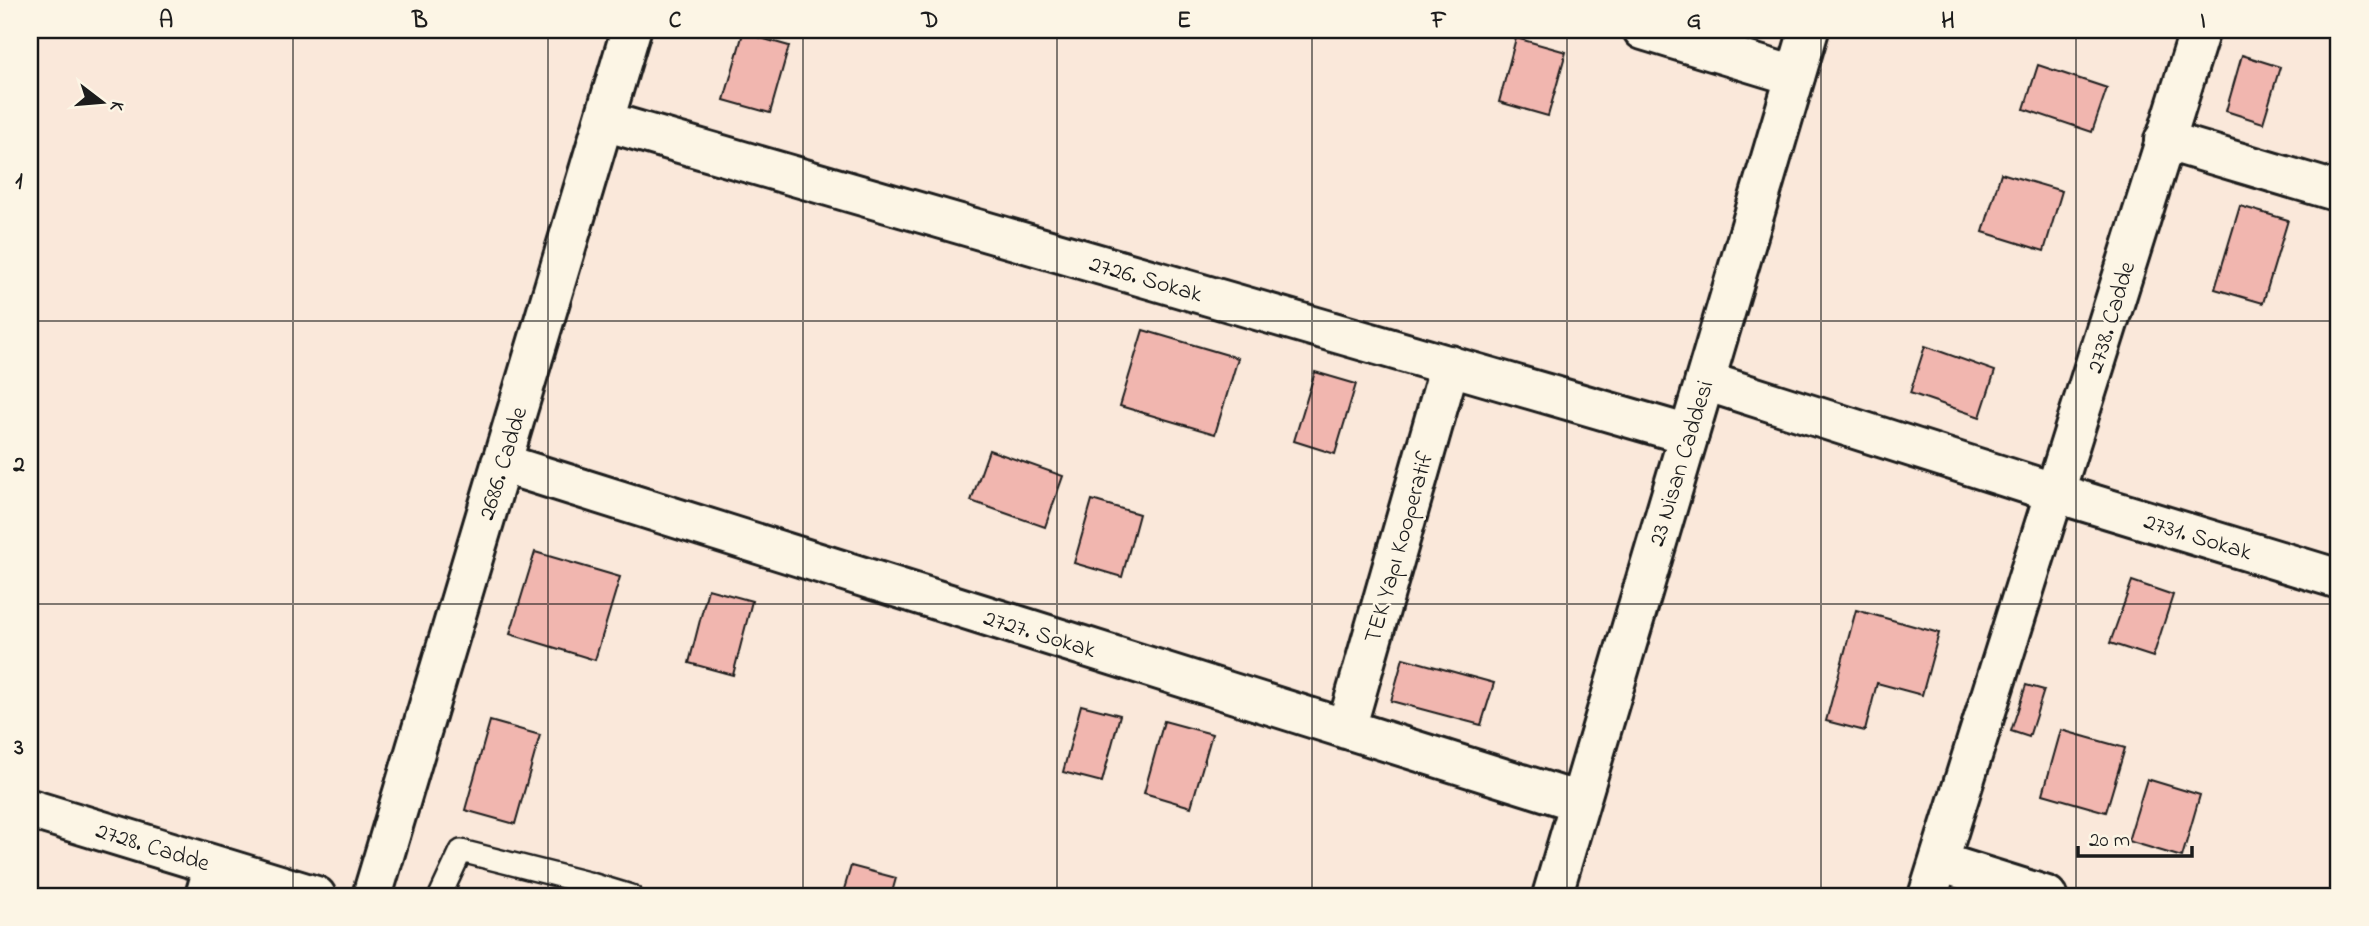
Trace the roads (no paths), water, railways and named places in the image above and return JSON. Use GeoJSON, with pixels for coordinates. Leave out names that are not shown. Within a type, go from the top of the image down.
{"type":"FeatureCollection","features":[{"type":"Feature","properties":{"kind":"street","name":"2686. Cadde"},"geometry":{"type":"LineString","coordinates":[[372,896],[631,30]]}},
{"type":"Feature","properties":{"kind":"street"},"geometry":{"type":"LineString","coordinates":[[1643,30],[1796,76]]}},
{"type":"Feature","properties":{"kind":"street","name":"23 Nisan Caddesi"},"geometry":{"type":"LineString","coordinates":[[1552,896],[1809,30]]}},
{"type":"Feature","properties":{"kind":"street","name":"2738. Cadde"},"geometry":{"type":"LineString","coordinates":[[1934,879],[2200,30]]}},
{"type":"Feature","properties":{"kind":"street","name":"2726. Sokak"},"geometry":{"type":"LineString","coordinates":[[604,121],[1689,435]]}},
{"type":"Feature","properties":{"kind":"street"},"geometry":{"type":"LineString","coordinates":[[2164,140],[2339,192]]}},
{"type":"Feature","properties":{"kind":"street","name":"TEK Yapı Kooperatif"},"geometry":{"type":"LineString","coordinates":[[1346,729],[1450,365]]}},
{"type":"Feature","properties":{"kind":"street","name":"2731. Sokak"},"geometry":{"type":"LineString","coordinates":[[1705,381],[2056,493],[2339,579]]}},
{"type":"Feature","properties":{"kind":"street","name":"2727. Sokak"},"geometry":{"type":"LineString","coordinates":[[501,463],[1579,802]]}},
{"type":"Feature","properties":{"kind":"street","name":"2728. Cadde"},"geometry":{"type":"LineString","coordinates":[[30,809],[209,880],[316,896]]}},
{"type":"Feature","properties":{"kind":"street"},"geometry":{"type":"LineString","coordinates":[[1934,879],[2047,896]]}},
{"type":"Feature","properties":{"kind":"lane"},"geometry":{"type":"LineString","coordinates":[[440,896],[461,851],[631,896]]}}]}
